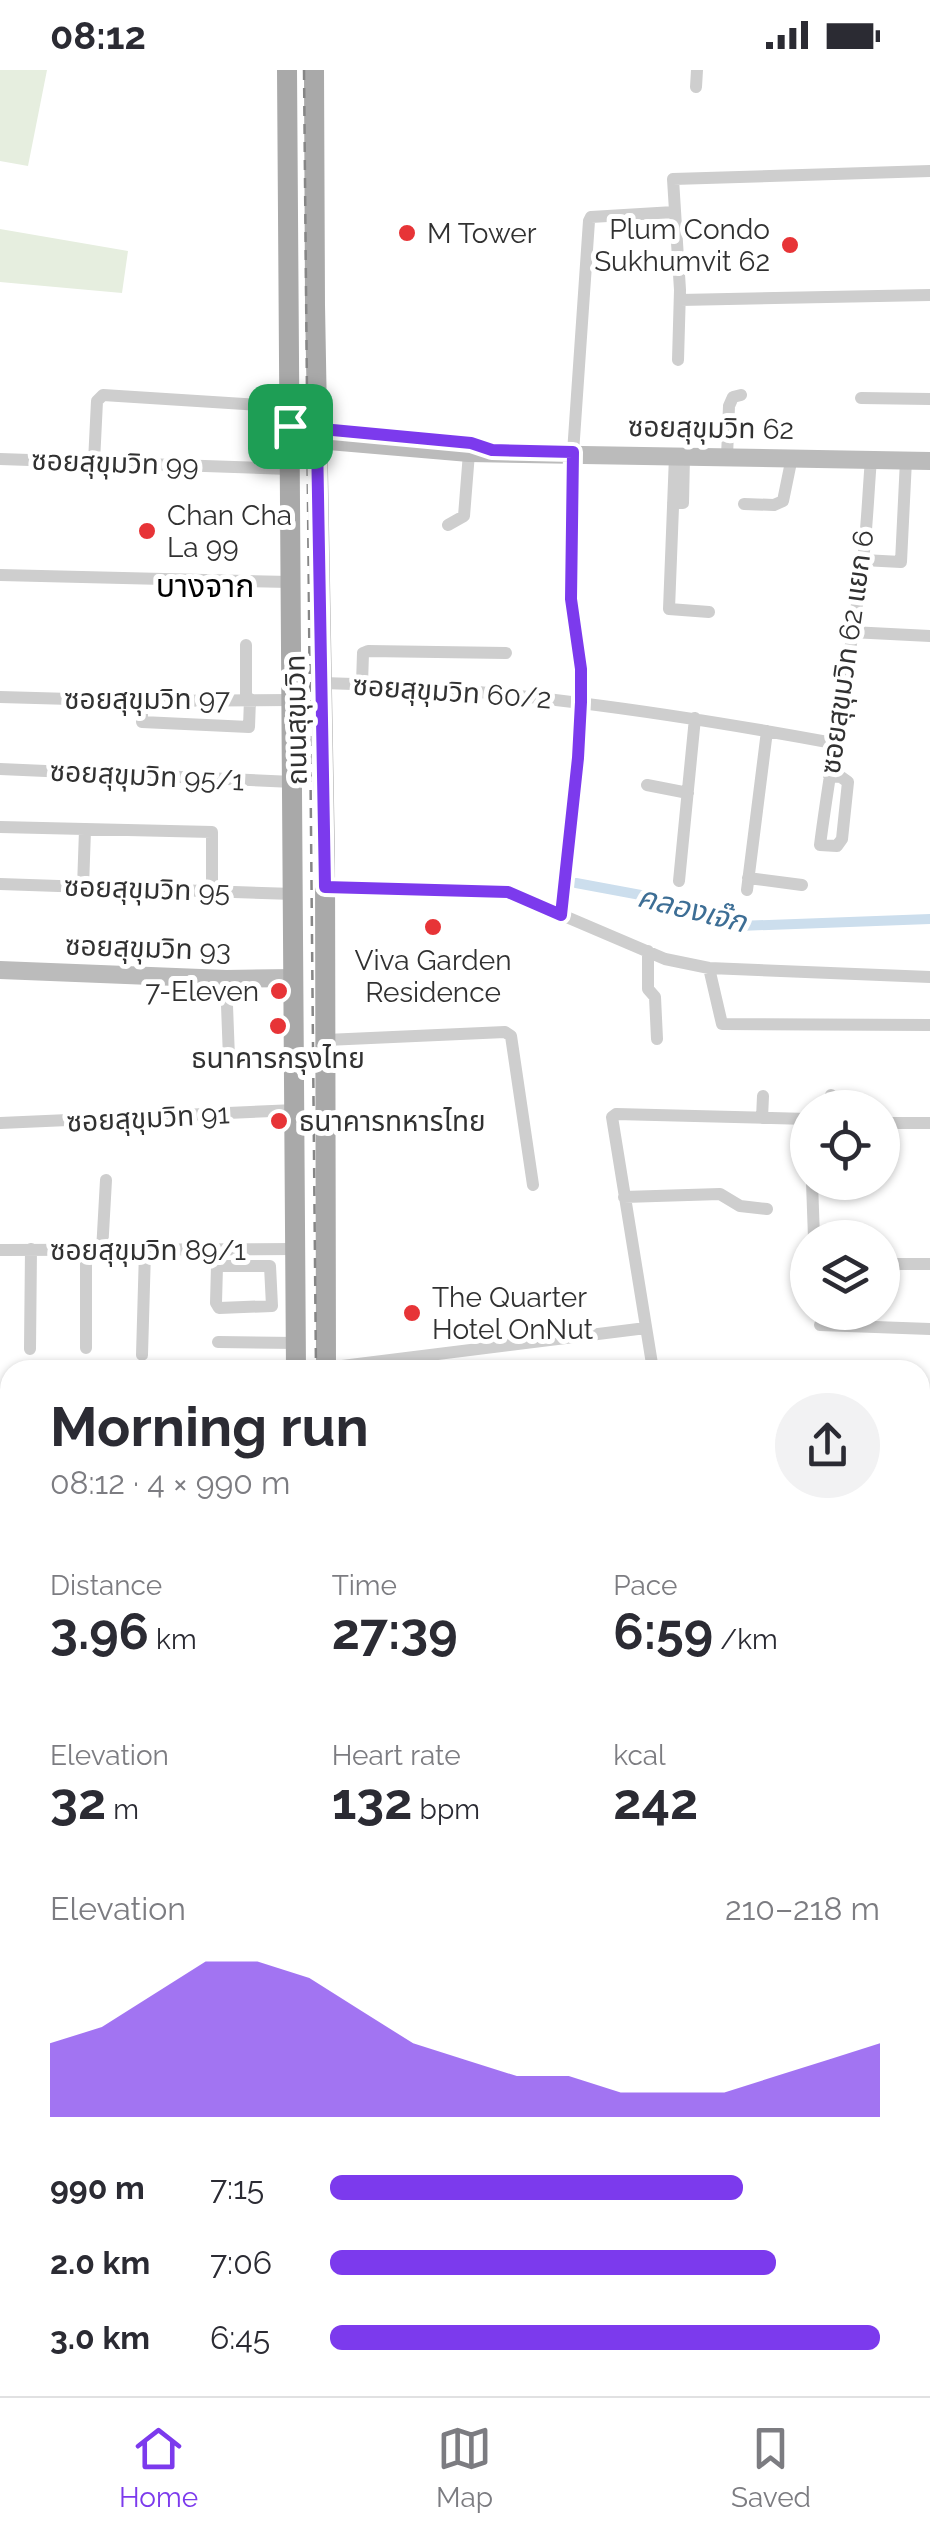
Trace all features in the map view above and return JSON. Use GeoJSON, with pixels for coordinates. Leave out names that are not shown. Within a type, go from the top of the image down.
{"type":"FeatureCollection","features":[{"type":"Feature","properties":{"kind":"main road","name":"ถนนสุขุมวิท"},"geometry":{"type":"LineString","coordinates":[[286,70],[296,1360]]}},
{"type":"Feature","properties":{"kind":"main road","name":"ถนนสุขุมวิท"},"geometry":{"type":"LineString","coordinates":[[314,70],[325,887],[326,1360]]}},
{"type":"Feature","properties":{"kind":"main road"},"geometry":{"type":"LineString","coordinates":[[290,424],[317,434]]}},
{"type":"Feature","properties":{"kind":"main road"},"geometry":{"type":"LineString","coordinates":[[296,1335],[326,1326]]}},
{"type":"Feature","properties":{"kind":"street"},"geometry":{"type":"LineString","coordinates":[[696,86],[697,70]]}},
{"type":"Feature","properties":{"kind":"street"},"geometry":{"type":"LineString","coordinates":[[678,360],[680,300],[672,183],[675,178],[930,172]]}},
{"type":"Feature","properties":{"kind":"street"},"geometry":{"type":"LineString","coordinates":[[561,915],[581,702],[581,669],[571,599],[573,452],[589,220],[604,214],[674,212]]}},
{"type":"Feature","properties":{"kind":"street"},"geometry":{"type":"LineString","coordinates":[[680,300],[930,294]]}},
{"type":"Feature","properties":{"kind":"street"},"geometry":{"type":"LineString","coordinates":[[727,457],[729,406],[734,396],[741,394]]}},
{"type":"Feature","properties":{"kind":"street"},"geometry":{"type":"LineString","coordinates":[[94,462],[96,401],[103,395],[290,424]]}},
{"type":"Feature","properties":{"kind":"street"},"geometry":{"type":"LineString","coordinates":[[861,398],[930,399]]}},
{"type":"Feature","properties":{"kind":"street","name":"ซอยสุขุมวิท 62"},"geometry":{"type":"LineString","coordinates":[[317,434],[471,443],[492,450]]}},
{"type":"Feature","properties":{"kind":"street","name":"ซอยสุขุมวิท 62"},"geometry":{"type":"LineString","coordinates":[[317,434],[469,452],[930,461]]}},
{"type":"Feature","properties":{"kind":"street"},"geometry":{"type":"LineString","coordinates":[[448,525],[464,516],[469,452]]}},
{"type":"Feature","properties":{"kind":"street"},"geometry":{"type":"LineString","coordinates":[[680,456],[669,609],[709,612]]}},
{"type":"Feature","properties":{"kind":"street"},"geometry":{"type":"LineString","coordinates":[[744,504],[774,505],[783,501],[792,457]]}},
{"type":"Feature","properties":{"kind":"street","name":"ซอยสุขุมวิท 99"},"geometry":{"type":"LineString","coordinates":[[0,459],[290,469]]}},
{"type":"Feature","properties":{"kind":"street","name":"ซอยสุขุมวิท 62 แยก 6"},"geometry":{"type":"LineString","coordinates":[[829,776],[848,782],[842,839],[836,846],[820,845],[829,776],[863,560],[872,459]]}},
{"type":"Feature","properties":{"kind":"street"},"geometry":{"type":"LineString","coordinates":[[863,560],[901,562],[906,460]]}},
{"type":"Feature","properties":{"kind":"street"},"geometry":{"type":"LineString","coordinates":[[0,575],[290,582]]}},
{"type":"Feature","properties":{"kind":"street"},"geometry":{"type":"LineString","coordinates":[[851,632],[930,636]]}},
{"type":"Feature","properties":{"kind":"street"},"geometry":{"type":"LineString","coordinates":[[142,701],[142,722],[250,727],[246,644]]}},
{"type":"Feature","properties":{"kind":"street"},"geometry":{"type":"LineString","coordinates":[[362,684],[361,659],[368,651],[506,653]]}},
{"type":"Feature","properties":{"kind":"street","name":"ซอยสุขุมวิท 60/2"},"geometry":{"type":"LineString","coordinates":[[323,684],[581,702],[834,743]]}},
{"type":"Feature","properties":{"kind":"street","name":"ซอยสุขุมวิท 97"},"geometry":{"type":"LineString","coordinates":[[0,696],[142,701],[293,700]]}},
{"type":"Feature","properties":{"kind":"street"},"geometry":{"type":"LineString","coordinates":[[679,880],[696,718]]}},
{"type":"Feature","properties":{"kind":"street"},"geometry":{"type":"LineString","coordinates":[[768,731],[747,884],[802,885]]}},
{"type":"Feature","properties":{"kind":"street","name":"ซอยสุขุมวิท 95/1"},"geometry":{"type":"LineString","coordinates":[[0,769],[293,782]]}},
{"type":"Feature","properties":{"kind":"street"},"geometry":{"type":"LineString","coordinates":[[647,785],[688,792]]}},
{"type":"Feature","properties":{"kind":"street"},"geometry":{"type":"LineString","coordinates":[[0,827],[212,832],[212,891]]}},
{"type":"Feature","properties":{"kind":"street"},"geometry":{"type":"LineString","coordinates":[[83,887],[85,830]]}},
{"type":"Feature","properties":{"kind":"street","name":"ซอยสุขุมวิท 95"},"geometry":{"type":"LineString","coordinates":[[0,884],[294,894]]}},
{"type":"Feature","properties":{"kind":"street"},"geometry":{"type":"LineString","coordinates":[[325,887],[508,892],[665,958],[709,968],[930,977]]}},
{"type":"Feature","properties":{"kind":"street"},"geometry":{"type":"LineString","coordinates":[[648,951],[648,988],[655,997],[657,1039]]}},
{"type":"Feature","properties":{"kind":"street"},"geometry":{"type":"LineString","coordinates":[[709,968],[722,1024],[930,1025]]}},
{"type":"Feature","properties":{"kind":"street","name":"ซอยสุขุมวิท 93"},"geometry":{"type":"LineString","coordinates":[[0,970],[294,978]]}},
{"type":"Feature","properties":{"kind":"street"},"geometry":{"type":"LineString","coordinates":[[226,979],[228,1058]]}},
{"type":"Feature","properties":{"kind":"street"},"geometry":{"type":"LineString","coordinates":[[326,1040],[505,1032],[511,1036],[533,1185]]}},
{"type":"Feature","properties":{"kind":"street"},"geometry":{"type":"LineString","coordinates":[[762,1118],[763,1096]]}},
{"type":"Feature","properties":{"kind":"street","name":"ซอยสุขุมวิท 91"},"geometry":{"type":"LineString","coordinates":[[0,1124],[296,1110]]}},
{"type":"Feature","properties":{"kind":"street"},"geometry":{"type":"LineString","coordinates":[[651,1360],[610,1122],[616,1114],[790,1119]]}},
{"type":"Feature","properties":{"kind":"street"},"geometry":{"type":"LineString","coordinates":[[900,1123],[930,1124]]}},
{"type":"Feature","properties":{"kind":"street"},"geometry":{"type":"LineString","coordinates":[[102,1251],[106,1180]]}},
{"type":"Feature","properties":{"kind":"street"},"geometry":{"type":"LineString","coordinates":[[624,1197],[720,1194],[740,1206],[767,1208]]}},
{"type":"Feature","properties":{"kind":"street"},"geometry":{"type":"LineString","coordinates":[[30,1349],[31,1249]]}},
{"type":"Feature","properties":{"kind":"street","name":"ซอยสุขุมวิท 89/1"},"geometry":{"type":"LineString","coordinates":[[0,1250],[295,1249]]}},
{"type":"Feature","properties":{"kind":"street"},"geometry":{"type":"LineString","coordinates":[[217,1250],[217,1266],[217,1306],[272,1306],[270,1266],[217,1266]]}},
{"type":"Feature","properties":{"kind":"street"},"geometry":{"type":"LineString","coordinates":[[142,1356],[146,1251]]}},
{"type":"Feature","properties":{"kind":"street"},"geometry":{"type":"LineString","coordinates":[[86,1252],[86,1348]]}},
{"type":"Feature","properties":{"kind":"street"},"geometry":{"type":"LineString","coordinates":[[900,1264],[930,1264]]}},
{"type":"Feature","properties":{"kind":"street"},"geometry":{"type":"LineString","coordinates":[[396,1360],[646,1328]]}},
{"type":"Feature","properties":{"kind":"street"},"geometry":{"type":"LineString","coordinates":[[900,1328],[930,1329]]}},
{"type":"Feature","properties":{"kind":"street"},"geometry":{"type":"LineString","coordinates":[[218,1342],[296,1335]]}},
{"type":"Feature","properties":{"kind":"green space"},"geometry":{"type":"Polygon","coordinates":[[[0,70],[47,70],[28,166],[0,161],[0,70]]]}},
{"type":"Feature","properties":{"kind":"green space"},"geometry":{"type":"Polygon","coordinates":[[[0,229],[128,251],[122,293],[0,282],[0,229]]]}},
{"type":"Feature","properties":{"kind":"waterway","name":"คลองเจ๊ก"},"geometry":{"type":"LineString","coordinates":[[576,883],[673,901],[739,926],[930,919]]}},
{"type":"Feature","properties":{"kind":"railway"},"geometry":{"type":"LineString","coordinates":[[304,70],[316,1360]]}},
{"type":"Feature","properties":{"kind":"place","name":"M Tower"},"geometry":{"type":"Point","coordinates":[407,233]}},
{"type":"Feature","properties":{"kind":"place","name":"Plum Condo Sukhumvit 62"},"geometry":{"type":"Point","coordinates":[790,245]}},
{"type":"Feature","properties":{"kind":"place","name":"Chan Cha La 99"},"geometry":{"type":"Point","coordinates":[147,531]}},
{"type":"Feature","properties":{"kind":"place","name":"Viva Garden Residence"},"geometry":{"type":"Point","coordinates":[433,927]}},
{"type":"Feature","properties":{"kind":"place","name":"7-Eleven"},"geometry":{"type":"Point","coordinates":[279,991]}},
{"type":"Feature","properties":{"kind":"place","name":"ธนาคารกรุงไทย"},"geometry":{"type":"Point","coordinates":[278,1026]}},
{"type":"Feature","properties":{"kind":"place","name":"ธนาคารทหารไทย"},"geometry":{"type":"Point","coordinates":[279,1121]}},
{"type":"Feature","properties":{"kind":"place","name":"The Quarter Hotel OnNut"},"geometry":{"type":"Point","coordinates":[412,1313]}},
{"type":"Feature","properties":{"kind":"district","name":"บางจาก"},"geometry":{"type":"Point","coordinates":[205,585]}},
{"type":"Feature","properties":{"kind":"route"},"geometry":{"type":"LineString","coordinates":[[290,426],[471,443],[492,450],[573,452],[571,599],[581,669],[581,702],[561,915],[508,892],[325,887],[317,440],[290,439],[290,426]]}}]}
